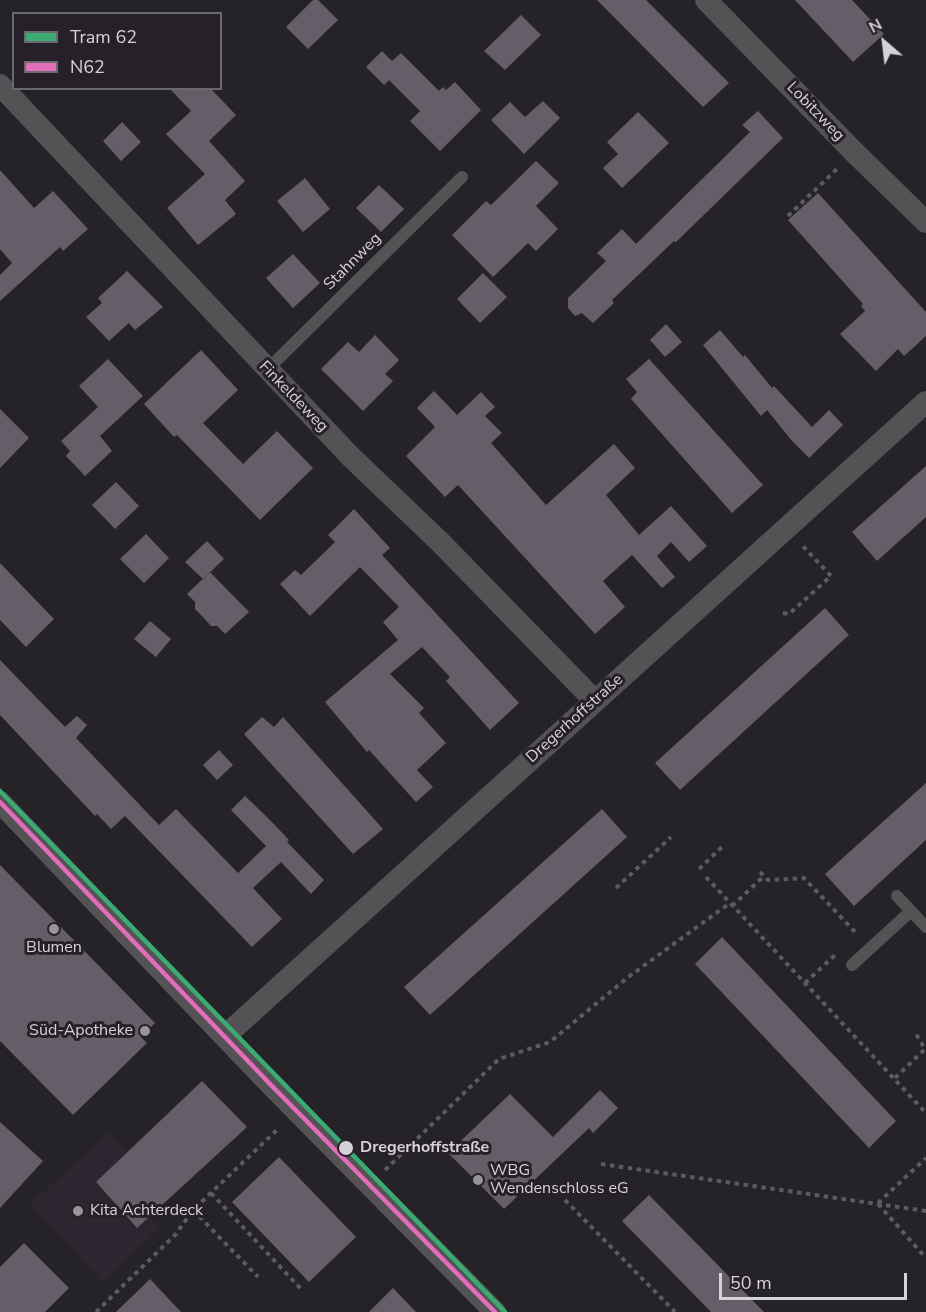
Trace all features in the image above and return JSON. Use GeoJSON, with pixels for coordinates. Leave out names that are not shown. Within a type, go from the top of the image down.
{"type":"FeatureCollection","features":[{"type":"Feature","properties":{"kind":"street","name":"Lobitzweg"},"geometry":{"type":"LineString","coordinates":[[706,0],[854,152],[926,222]]}},
{"type":"Feature","properties":{"kind":"street","name":"Finkeldeweg"},"geometry":{"type":"LineString","coordinates":[[0,84],[267,370],[350,456],[440,542],[595,701]]}},
{"type":"Feature","properties":{"kind":"street","name":"Dregerhoffstraße"},"geometry":{"type":"LineString","coordinates":[[225,1036],[926,402]]}},
{"type":"Feature","properties":{"kind":"street"},"geometry":{"type":"LineString","coordinates":[[0,802],[495,1312]]}},
{"type":"Feature","properties":{"kind":"lane","name":"Stahnweg"},"geometry":{"type":"LineString","coordinates":[[267,370],[462,177]]}},
{"type":"Feature","properties":{"kind":"lane"},"geometry":{"type":"LineString","coordinates":[[897,896],[926,927]]}},
{"type":"Feature","properties":{"kind":"lane"},"geometry":{"type":"LineString","coordinates":[[852,965],[911,911]]}},
{"type":"Feature","properties":{"kind":"path"},"geometry":{"type":"LineString","coordinates":[[788,216],[854,152]]}},
{"type":"Feature","properties":{"kind":"path"},"geometry":{"type":"LineString","coordinates":[[783,613],[789,614],[831,576],[787,528]]}},
{"type":"Feature","properties":{"kind":"path"},"geometry":{"type":"LineString","coordinates":[[616,888],[671,837]]}},
{"type":"Feature","properties":{"kind":"path"},"geometry":{"type":"LineString","coordinates":[[699,869],[724,845]]}},
{"type":"Feature","properties":{"kind":"path"},"geometry":{"type":"LineString","coordinates":[[384,1170],[499,1059],[550,1042],[627,978],[731,904],[762,874],[768,880],[804,878],[857,934]]}},
{"type":"Feature","properties":{"kind":"path"},"geometry":{"type":"LineString","coordinates":[[706,877],[926,1113]]}},
{"type":"Feature","properties":{"kind":"path"},"geometry":{"type":"LineString","coordinates":[[895,1078],[925,1049],[916,1034]]}},
{"type":"Feature","properties":{"kind":"path"},"geometry":{"type":"LineString","coordinates":[[96,1312],[176,1234],[193,1210],[297,1110]]}},
{"type":"Feature","properties":{"kind":"path"},"geometry":{"type":"LineString","coordinates":[[877,1203],[926,1158]]}},
{"type":"Feature","properties":{"kind":"path"},"geometry":{"type":"LineString","coordinates":[[601,1164],[926,1211]]}},
{"type":"Feature","properties":{"kind":"path"},"geometry":{"type":"LineString","coordinates":[[211,1193],[302,1289]]}},
{"type":"Feature","properties":{"kind":"path"},"geometry":{"type":"LineString","coordinates":[[565,1200],[675,1312]]}},
{"type":"Feature","properties":{"kind":"path"},"geometry":{"type":"LineString","coordinates":[[877,1203],[926,1258]]}},
{"type":"Feature","properties":{"kind":"path"},"geometry":{"type":"LineString","coordinates":[[193,1210],[258,1277]]}},
{"type":"Feature","properties":{"kind":"shaded area","name":"Kita Achterdeck"},"geometry":{"type":"Polygon","coordinates":[[[109,1132],[127,1152],[96,1183],[136,1228],[149,1217],[160,1228],[103,1283],[30,1204],[109,1132]]]}},
{"type":"Feature","properties":{"kind":"building"},"geometry":{"type":"Polygon","coordinates":[[[313,0],[318,0],[338,20],[308,49],[286,27],[313,0]]]}},
{"type":"Feature","properties":{"kind":"building"},"geometry":{"type":"Polygon","coordinates":[[[597,0],[646,0],[729,83],[703,107],[597,0]]]}},
{"type":"Feature","properties":{"kind":"building"},"geometry":{"type":"Polygon","coordinates":[[[795,0],[852,0],[884,34],[853,62],[795,0]]]}},
{"type":"Feature","properties":{"kind":"building"},"geometry":{"type":"Polygon","coordinates":[[[521,15],[541,35],[505,70],[484,51],[521,15]]]}},
{"type":"Feature","properties":{"kind":"building"},"geometry":{"type":"Polygon","coordinates":[[[382,51],[392,61],[401,53],[439,91],[443,87],[446,90],[455,82],[481,110],[440,151],[410,121],[420,111],[389,80],[384,85],[366,67],[382,51]]]}},
{"type":"Feature","properties":{"kind":"building"},"geometry":{"type":"Polygon","coordinates":[[[171,90],[212,90],[236,115],[209,141],[245,181],[225,200],[236,214],[198,245],[167,208],[205,174],[166,134],[191,111],[171,90]]]}},
{"type":"Feature","properties":{"kind":"building"},"geometry":{"type":"Polygon","coordinates":[[[543,101],[560,118],[524,154],[491,120],[510,102],[525,117],[543,101]]]}},
{"type":"Feature","properties":{"kind":"building"},"geometry":{"type":"Polygon","coordinates":[[[758,111],[783,138],[676,242],[674,241],[612,300],[614,303],[593,323],[582,313],[575,316],[568,308],[568,298],[606,261],[597,253],[622,229],[636,244],[750,132],[742,125],[758,111]]]}},
{"type":"Feature","properties":{"kind":"building"},"geometry":{"type":"Polygon","coordinates":[[[638,112],[669,143],[622,188],[603,168],[618,154],[607,142],[638,112]]]}},
{"type":"Feature","properties":{"kind":"building"},"geometry":{"type":"Polygon","coordinates":[[[122,122],[141,142],[121,161],[103,141],[122,122]]]}},
{"type":"Feature","properties":{"kind":"building"},"geometry":{"type":"Polygon","coordinates":[[[536,161],[559,183],[536,206],[558,229],[536,251],[528,243],[493,277],[452,235],[486,201],[491,205],[536,161]]]}},
{"type":"Feature","properties":{"kind":"building"},"geometry":{"type":"Polygon","coordinates":[[[0,170],[34,208],[53,191],[88,229],[63,251],[60,247],[0,301],[0,275],[12,263],[0,249],[0,170]]]}},
{"type":"Feature","properties":{"kind":"building"},"geometry":{"type":"Polygon","coordinates":[[[305,178],[330,209],[303,232],[277,201],[305,178]]]}},
{"type":"Feature","properties":{"kind":"building"},"geometry":{"type":"Polygon","coordinates":[[[379,185],[404,209],[381,232],[356,208],[379,185]]]}},
{"type":"Feature","properties":{"kind":"building"},"geometry":{"type":"Polygon","coordinates":[[[818,193],[926,312],[926,336],[904,356],[898,349],[876,371],[840,334],[865,311],[861,306],[863,304],[788,220],[818,193]]]}},
{"type":"Feature","properties":{"kind":"building"},"geometry":{"type":"Polygon","coordinates":[[[293,254],[320,283],[293,308],[266,278],[293,254]]]}},
{"type":"Feature","properties":{"kind":"building"},"geometry":{"type":"Polygon","coordinates":[[[127,271],[163,307],[135,330],[129,323],[109,341],[86,317],[102,303],[98,298],[127,271]]]}},
{"type":"Feature","properties":{"kind":"building"},"geometry":{"type":"Polygon","coordinates":[[[483,273],[507,297],[480,323],[457,299],[483,273]]]}},
{"type":"Feature","properties":{"kind":"building"},"geometry":{"type":"Polygon","coordinates":[[[666,324],[682,342],[665,357],[650,340],[666,324]]]}},
{"type":"Feature","properties":{"kind":"building"},"geometry":{"type":"Polygon","coordinates":[[[720,330],[743,357],[745,355],[772,388],[774,386],[812,427],[829,410],[843,425],[809,458],[767,410],[761,416],[703,345],[720,330]]]}},
{"type":"Feature","properties":{"kind":"building"},"geometry":{"type":"Polygon","coordinates":[[[375,335],[399,360],[385,374],[393,381],[363,411],[321,369],[348,342],[359,352],[375,335]]]}},
{"type":"Feature","properties":{"kind":"building"},"geometry":{"type":"Polygon","coordinates":[[[201,350],[238,390],[203,423],[243,464],[277,431],[313,468],[260,520],[177,435],[174,437],[144,404],[201,350]]]}},
{"type":"Feature","properties":{"kind":"building"},"geometry":{"type":"Polygon","coordinates":[[[108,359],[143,396],[100,436],[112,451],[85,476],[66,456],[70,451],[61,441],[98,407],[79,386],[108,359]]]}},
{"type":"Feature","properties":{"kind":"building"},"geometry":{"type":"Polygon","coordinates":[[[649,359],[763,485],[732,513],[631,399],[637,392],[626,379],[649,359]]]}},
{"type":"Feature","properties":{"kind":"building"},"geometry":{"type":"Polygon","coordinates":[[[434,391],[457,415],[481,392],[495,407],[485,416],[502,433],[491,443],[546,505],[614,444],[635,468],[606,495],[639,535],[671,506],[707,546],[689,562],[671,542],[657,556],[675,577],[662,588],[632,555],[603,581],[625,607],[595,634],[458,485],[445,497],[406,456],[435,427],[417,408],[434,391]]]}},
{"type":"Feature","properties":{"kind":"building"},"geometry":{"type":"Polygon","coordinates":[[[0,409],[29,438],[0,468],[0,409]]]}},
{"type":"Feature","properties":{"kind":"building"},"geometry":{"type":"Polygon","coordinates":[[[926,466],[926,517],[877,561],[852,532],[926,466]]]}},
{"type":"Feature","properties":{"kind":"building"},"geometry":{"type":"Polygon","coordinates":[[[116,482],[139,506],[115,529],[92,505],[116,482]]]}},
{"type":"Feature","properties":{"kind":"building"},"geometry":{"type":"Polygon","coordinates":[[[354,509],[390,548],[382,555],[519,703],[490,730],[446,681],[450,677],[422,647],[390,674],[424,708],[419,713],[446,743],[417,770],[433,787],[416,802],[369,750],[367,752],[325,702],[398,640],[383,622],[399,607],[360,567],[310,616],[280,584],[295,570],[301,575],[335,542],[328,535],[354,509]]]}},
{"type":"Feature","properties":{"kind":"building"},"geometry":{"type":"Polygon","coordinates":[[[146,534],[169,558],[144,583],[120,559],[146,534]]]}},
{"type":"Feature","properties":{"kind":"building"},"geometry":{"type":"Polygon","coordinates":[[[207,541],[224,559],[203,579],[185,562],[207,541]]]}},
{"type":"Feature","properties":{"kind":"building"},"geometry":{"type":"Polygon","coordinates":[[[0,563],[54,619],[26,647],[0,620],[0,563]]]}},
{"type":"Feature","properties":{"kind":"building"},"geometry":{"type":"Polygon","coordinates":[[[210,572],[249,612],[225,634],[217,626],[211,626],[195,609],[195,602],[187,594],[210,572]]]}},
{"type":"Feature","properties":{"kind":"building"},"geometry":{"type":"Polygon","coordinates":[[[825,608],[849,635],[680,790],[655,763],[825,608]]]}},
{"type":"Feature","properties":{"kind":"building"},"geometry":{"type":"Polygon","coordinates":[[[150,621],[171,639],[156,657],[134,639],[150,621]]]}},
{"type":"Feature","properties":{"kind":"building"},"geometry":{"type":"Polygon","coordinates":[[[0,660],[65,727],[77,716],[87,725],[76,738],[159,825],[176,809],[238,873],[266,846],[231,810],[245,796],[289,840],[287,842],[324,880],[311,894],[281,862],[253,888],[282,919],[252,947],[125,816],[111,829],[97,814],[95,816],[0,715],[0,660]]]}},
{"type":"Feature","properties":{"kind":"building"},"geometry":{"type":"Polygon","coordinates":[[[262,717],[274,727],[283,717],[383,829],[353,854],[244,734],[262,717]]]}},
{"type":"Feature","properties":{"kind":"building"},"geometry":{"type":"Polygon","coordinates":[[[219,750],[233,765],[217,780],[203,765],[219,750]]]}},
{"type":"Feature","properties":{"kind":"building"},"geometry":{"type":"Polygon","coordinates":[[[926,783],[926,840],[854,906],[825,874],[926,783]]]}},
{"type":"Feature","properties":{"kind":"building"},"geometry":{"type":"Polygon","coordinates":[[[602,809],[627,837],[430,1015],[404,987],[602,809]]]}},
{"type":"Feature","properties":{"kind":"building"},"geometry":{"type":"Polygon","coordinates":[[[0,865],[155,1023],[141,1037],[147,1043],[73,1115],[0,1041],[0,865]]]}},
{"type":"Feature","properties":{"kind":"building"},"geometry":{"type":"Polygon","coordinates":[[[722,937],[896,1121],[869,1148],[695,964],[722,937]]]}},
{"type":"Feature","properties":{"kind":"building"},"geometry":{"type":"Polygon","coordinates":[[[202,1081],[247,1127],[137,1228],[96,1182],[202,1081]]]}},
{"type":"Feature","properties":{"kind":"building"},"geometry":{"type":"Polygon","coordinates":[[[600,1090],[618,1108],[593,1133],[589,1128],[504,1209],[448,1153],[510,1094],[553,1137],[600,1090]]]}},
{"type":"Feature","properties":{"kind":"building"},"geometry":{"type":"Polygon","coordinates":[[[0,1122],[43,1161],[0,1208],[0,1122]]]}},
{"type":"Feature","properties":{"kind":"building"},"geometry":{"type":"Polygon","coordinates":[[[279,1157],[356,1237],[309,1282],[232,1202],[279,1157]]]}},
{"type":"Feature","properties":{"kind":"building"},"geometry":{"type":"Polygon","coordinates":[[[649,1195],[764,1312],[711,1312],[622,1221],[649,1195]]]}},
{"type":"Feature","properties":{"kind":"building"},"geometry":{"type":"Polygon","coordinates":[[[24,1243],[69,1288],[45,1312],[0,1312],[0,1267],[24,1243]]]}},
{"type":"Feature","properties":{"kind":"building"},"geometry":{"type":"Polygon","coordinates":[[[150,1279],[181,1312],[116,1312],[150,1279]]]}},
{"type":"Feature","properties":{"kind":"building"},"geometry":{"type":"Polygon","coordinates":[[[393,1288],[416,1312],[369,1312],[393,1288]]]}},
{"type":"Feature","properties":{"kind":"tram line","name":"62"},"geometry":{"type":"LineString","coordinates":[[0,791],[505,1312]]}},
{"type":"Feature","properties":{"kind":"transit line","name":"N62"},"geometry":{"type":"LineString","coordinates":[[0,802],[269,1083],[495,1312]]}},
{"type":"Feature","properties":{"kind":"place","name":"Blumen"},"geometry":{"type":"Point","coordinates":[54,929]}},
{"type":"Feature","properties":{"kind":"place","name":"Süd-Apotheke"},"geometry":{"type":"Point","coordinates":[145,1031]}},
{"type":"Feature","properties":{"kind":"place","name":"Dregerhoffstraße"},"geometry":{"type":"Point","coordinates":[346,1148]}},
{"type":"Feature","properties":{"kind":"place","name":"WBG Wendenschloss eG"},"geometry":{"type":"Point","coordinates":[478,1180]}},
{"type":"Feature","properties":{"kind":"place","name":"Kita Achterdeck"},"geometry":{"type":"Point","coordinates":[78,1211]}}]}
